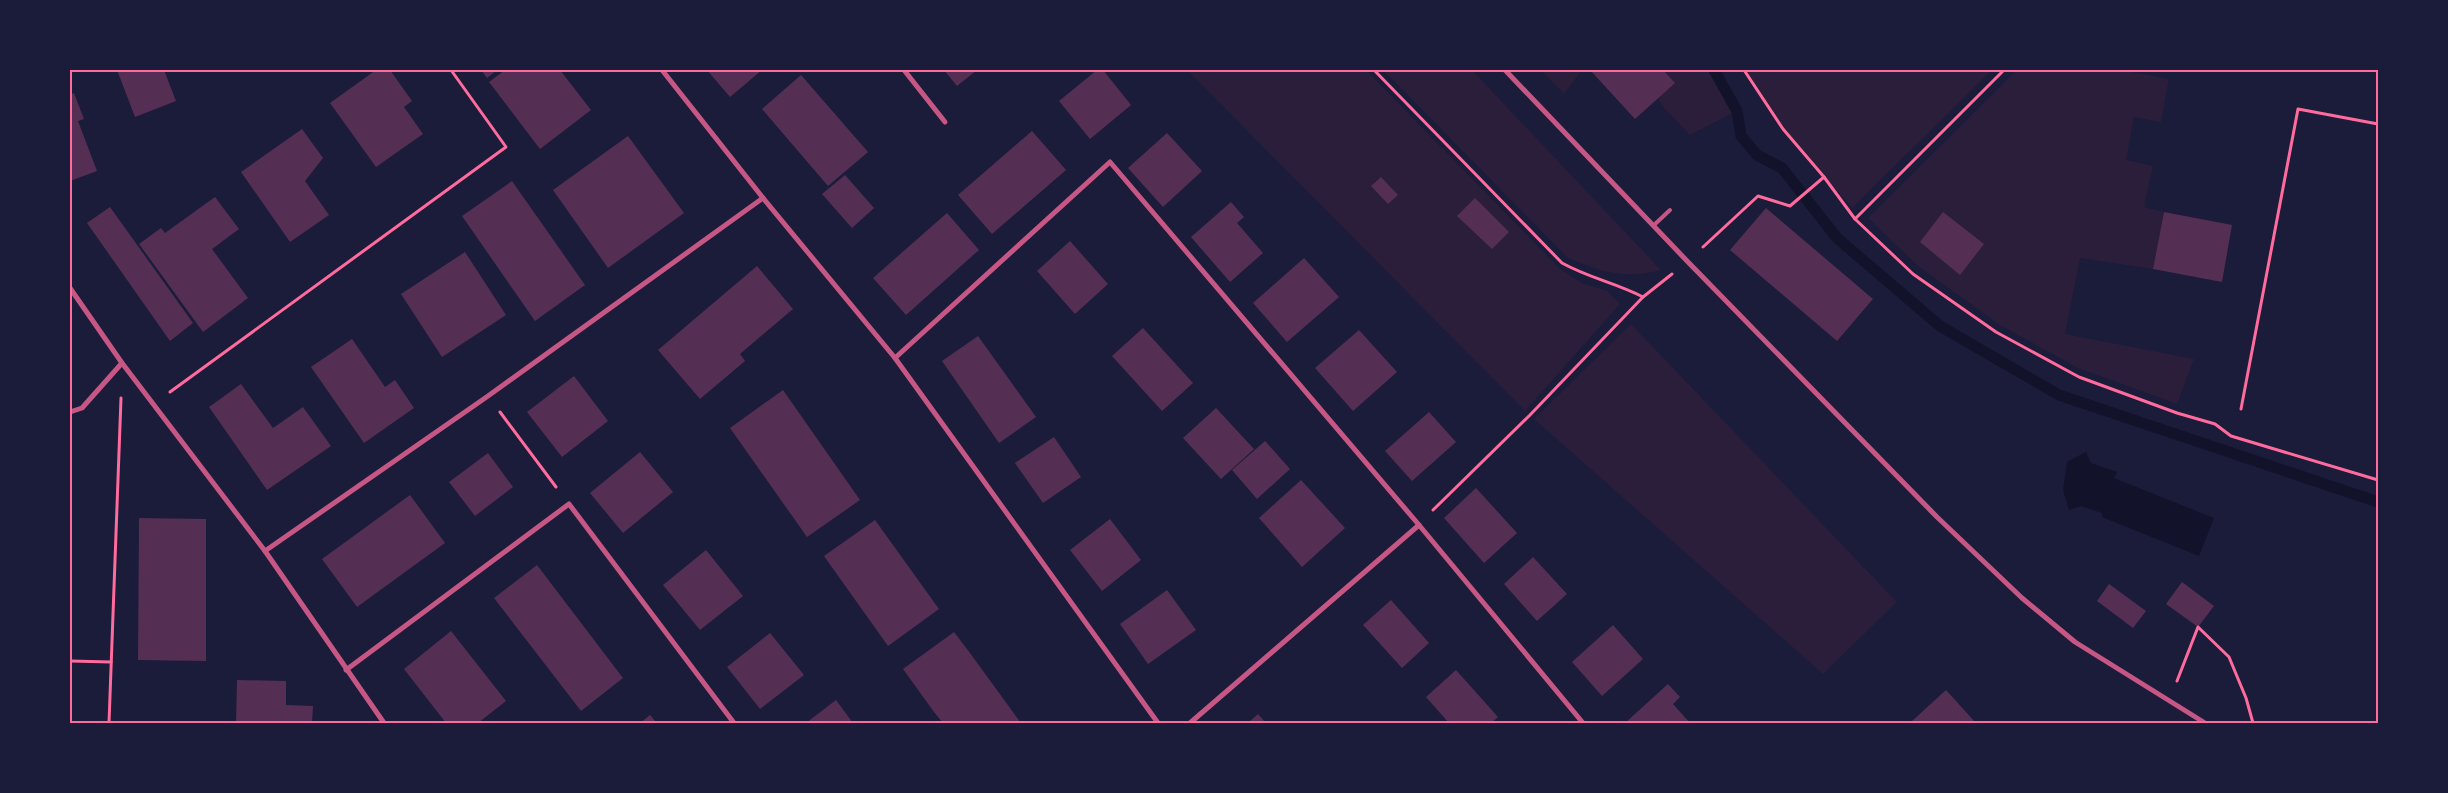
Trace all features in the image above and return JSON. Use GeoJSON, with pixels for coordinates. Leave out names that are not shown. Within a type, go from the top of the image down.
{"type":"FeatureCollection","features":[{"type":"Feature","properties":{"kind":"street"},"geometry":{"type":"LineString","coordinates":[[662,70],[763,198],[895,358],[1158,723]]}},
{"type":"Feature","properties":{"kind":"street"},"geometry":{"type":"LineString","coordinates":[[904,70],[945,122]]}},
{"type":"Feature","properties":{"kind":"street"},"geometry":{"type":"LineString","coordinates":[[1505,70],[1688,262],[1937,517],[2022,598],[2075,642],[2205,723]]}},
{"type":"Feature","properties":{"kind":"street"},"geometry":{"type":"LineString","coordinates":[[895,358],[1110,162],[1419,524],[1583,723]]}},
{"type":"Feature","properties":{"kind":"street"},"geometry":{"type":"LineString","coordinates":[[265,551],[488,396],[763,198]]}},
{"type":"Feature","properties":{"kind":"street"},"geometry":{"type":"LineString","coordinates":[[70,288],[122,363],[265,551],[384,723]]}},
{"type":"Feature","properties":{"kind":"street"},"geometry":{"type":"LineString","coordinates":[[70,412],[82,408],[122,363]]}},
{"type":"Feature","properties":{"kind":"street"},"geometry":{"type":"LineString","coordinates":[[346,670],[568,504],[734,723]]}},
{"type":"Feature","properties":{"kind":"street"},"geometry":{"type":"LineString","coordinates":[[1190,723],[1419,524]]}},
{"type":"Feature","properties":{"kind":"lane"},"geometry":{"type":"LineString","coordinates":[[1654,225],[1670,210]]}},
{"type":"Feature","properties":{"kind":"path"},"geometry":{"type":"LineString","coordinates":[[153,404],[506,147],[451,70]]}},
{"type":"Feature","properties":{"kind":"path"},"geometry":{"type":"LineString","coordinates":[[1374,70],[1562,262],[1583,275],[1625,287],[1643,297]]}},
{"type":"Feature","properties":{"kind":"path"},"geometry":{"type":"LineString","coordinates":[[1744,70],[1783,129],[1824,177],[1855,218],[1913,274],[1996,332],[2080,377],[2177,413],[2215,424],[2231,436],[2378,480]]}},
{"type":"Feature","properties":{"kind":"path"},"geometry":{"type":"LineString","coordinates":[[1855,218],[2004,70]]}},
{"type":"Feature","properties":{"kind":"path"},"geometry":{"type":"LineString","coordinates":[[2241,410],[2298,109],[2378,124]]}},
{"type":"Feature","properties":{"kind":"path"},"geometry":{"type":"LineString","coordinates":[[1419,524],[1530,415],[1643,297],[1688,262],[1758,196],[1790,206],[1824,177]]}},
{"type":"Feature","properties":{"kind":"path"},"geometry":{"type":"LineString","coordinates":[[109,723],[122,363]]}},
{"type":"Feature","properties":{"kind":"path"},"geometry":{"type":"LineString","coordinates":[[488,396],[568,504]]}},
{"type":"Feature","properties":{"kind":"path"},"geometry":{"type":"LineString","coordinates":[[2169,702],[2198,627],[2229,657],[2246,698],[2253,723]]}},
{"type":"Feature","properties":{"kind":"path"},"geometry":{"type":"LineString","coordinates":[[70,661],[111,662]]}},
{"type":"Feature","properties":{"kind":"shaded area"},"geometry":{"type":"Polygon","coordinates":[[[1187,70],[1366,70],[1560,269],[1582,283],[1607,291],[1620,304],[1525,411],[1187,70]]]}},
{"type":"Feature","properties":{"kind":"shaded area"},"geometry":{"type":"Polygon","coordinates":[[[1383,70],[1472,70],[1661,270],[1636,274],[1614,273],[1603,271],[1568,258],[1383,70]]]}},
{"type":"Feature","properties":{"kind":"shaded area"},"geometry":{"type":"Polygon","coordinates":[[[1541,70],[1582,70],[1564,94],[1541,70]]]}},
{"type":"Feature","properties":{"kind":"shaded area"},"geometry":{"type":"Polygon","coordinates":[[[1663,70],[1714,70],[1737,111],[1690,135],[1664,108],[1658,98],[1674,83],[1663,70]]]}},
{"type":"Feature","properties":{"kind":"shaded area"},"geometry":{"type":"Polygon","coordinates":[[[1745,70],[1992,70],[1852,208],[1783,129],[1745,70]]]}},
{"type":"Feature","properties":{"kind":"shaded area"},"geometry":{"type":"Polygon","coordinates":[[[2017,70],[2122,70],[2169,79],[2161,122],[2134,117],[2126,160],[2153,166],[2144,207],[2164,212],[2153,269],[2080,258],[2065,334],[2194,359],[2177,404],[2078,368],[2000,325],[1918,266],[1868,218],[2017,70]]]}},
{"type":"Feature","properties":{"kind":"shaded area"},"geometry":{"type":"Polygon","coordinates":[[[1631,324],[1897,602],[1823,674],[1534,419],[1631,324]]]}},
{"type":"Feature","properties":{"kind":"shaded area"},"geometry":{"type":"Polygon","coordinates":[[[2086,452],[2091,463],[2117,472],[2114,478],[2214,518],[2199,556],[2102,517],[2102,513],[2081,506],[2069,510],[2063,490],[2067,462],[2086,452]]]}},
{"type":"Feature","properties":{"kind":"building"},"geometry":{"type":"Polygon","coordinates":[[[117,70],[164,70],[176,101],[135,117],[117,70]]]}},
{"type":"Feature","properties":{"kind":"building"},"geometry":{"type":"Polygon","coordinates":[[[376,70],[390,70],[412,101],[404,107],[423,134],[376,167],[330,103],[376,70]]]}},
{"type":"Feature","properties":{"kind":"building"},"geometry":{"type":"Polygon","coordinates":[[[481,70],[497,70],[487,78],[481,70]]]}},
{"type":"Feature","properties":{"kind":"building"},"geometry":{"type":"Polygon","coordinates":[[[505,70],[560,70],[591,110],[540,149],[489,82],[505,70]]]}},
{"type":"Feature","properties":{"kind":"building"},"geometry":{"type":"Polygon","coordinates":[[[707,70],[762,70],[730,97],[707,70]]]}},
{"type":"Feature","properties":{"kind":"building"},"geometry":{"type":"Polygon","coordinates":[[[944,70],[977,70],[957,86],[944,70]]]}},
{"type":"Feature","properties":{"kind":"building"},"geometry":{"type":"Polygon","coordinates":[[[1097,70],[1103,70],[1131,105],[1090,139],[1059,101],[1097,70]]]}},
{"type":"Feature","properties":{"kind":"building"},"geometry":{"type":"Polygon","coordinates":[[[1590,70],[1663,70],[1675,83],[1635,119],[1590,70]]]}},
{"type":"Feature","properties":{"kind":"building"},"geometry":{"type":"Polygon","coordinates":[[[801,75],[868,152],[828,186],[762,109],[801,75]]]}},
{"type":"Feature","properties":{"kind":"building"},"geometry":{"type":"Polygon","coordinates":[[[74,93],[84,119],[78,121],[97,171],[70,181],[70,95],[74,93]]]}},
{"type":"Feature","properties":{"kind":"building"},"geometry":{"type":"Polygon","coordinates":[[[302,129],[323,158],[305,181],[329,215],[290,242],[241,172],[302,129]]]}},
{"type":"Feature","properties":{"kind":"building"},"geometry":{"type":"Polygon","coordinates":[[[1032,131],[1066,170],[992,234],[958,195],[1032,131]]]}},
{"type":"Feature","properties":{"kind":"building"},"geometry":{"type":"Polygon","coordinates":[[[1167,133],[1202,171],[1163,207],[1128,168],[1167,133]]]}},
{"type":"Feature","properties":{"kind":"building"},"geometry":{"type":"Polygon","coordinates":[[[628,136],[684,213],[608,268],[553,190],[628,136]]]}},
{"type":"Feature","properties":{"kind":"building"},"geometry":{"type":"Polygon","coordinates":[[[845,175],[874,208],[852,228],[822,194],[845,175]]]}},
{"type":"Feature","properties":{"kind":"building"},"geometry":{"type":"Polygon","coordinates":[[[1381,177],[1398,195],[1388,204],[1371,186],[1381,177]]]}},
{"type":"Feature","properties":{"kind":"building"},"geometry":{"type":"Polygon","coordinates":[[[512,181],[585,285],[535,321],[462,216],[512,181]]]}},
{"type":"Feature","properties":{"kind":"building"},"geometry":{"type":"Polygon","coordinates":[[[215,197],[239,229],[212,249],[248,298],[203,332],[139,244],[161,228],[165,233],[215,197]]]}},
{"type":"Feature","properties":{"kind":"building"},"geometry":{"type":"Polygon","coordinates":[[[1475,198],[1509,232],[1492,249],[1457,216],[1475,198]]]}},
{"type":"Feature","properties":{"kind":"building"},"geometry":{"type":"Polygon","coordinates":[[[1231,202],[1244,217],[1237,223],[1263,253],[1230,282],[1191,237],[1231,202]]]}},
{"type":"Feature","properties":{"kind":"building"},"geometry":{"type":"Polygon","coordinates":[[[110,207],[193,323],[170,341],[87,223],[110,207]]]}},
{"type":"Feature","properties":{"kind":"building"},"geometry":{"type":"Polygon","coordinates":[[[1766,208],[1873,299],[1837,341],[1730,250],[1766,208]]]}},
{"type":"Feature","properties":{"kind":"building"},"geometry":{"type":"Polygon","coordinates":[[[1943,212],[1984,244],[1960,275],[1920,242],[1943,212]]]}},
{"type":"Feature","properties":{"kind":"building"},"geometry":{"type":"Polygon","coordinates":[[[2164,212],[2232,225],[2222,282],[2153,269],[2164,212]]]}},
{"type":"Feature","properties":{"kind":"building"},"geometry":{"type":"Polygon","coordinates":[[[947,213],[979,250],[906,315],[873,278],[947,213]]]}},
{"type":"Feature","properties":{"kind":"building"},"geometry":{"type":"Polygon","coordinates":[[[1070,241],[1108,284],[1075,314],[1037,271],[1070,241]]]}},
{"type":"Feature","properties":{"kind":"building"},"geometry":{"type":"Polygon","coordinates":[[[465,252],[506,315],[442,357],[401,294],[465,252]]]}},
{"type":"Feature","properties":{"kind":"building"},"geometry":{"type":"Polygon","coordinates":[[[1304,258],[1339,297],[1287,342],[1253,303],[1304,258]]]}},
{"type":"Feature","properties":{"kind":"building"},"geometry":{"type":"Polygon","coordinates":[[[757,266],[793,309],[740,354],[745,361],[700,399],[658,350],[757,266]]]}},
{"type":"Feature","properties":{"kind":"building"},"geometry":{"type":"Polygon","coordinates":[[[1143,328],[1193,383],[1162,411],[1112,356],[1143,328]]]}},
{"type":"Feature","properties":{"kind":"building"},"geometry":{"type":"Polygon","coordinates":[[[1359,330],[1397,372],[1353,411],[1315,368],[1359,330]]]}},
{"type":"Feature","properties":{"kind":"building"},"geometry":{"type":"Polygon","coordinates":[[[978,336],[1036,417],[999,443],[942,361],[978,336]]]}},
{"type":"Feature","properties":{"kind":"building"},"geometry":{"type":"Polygon","coordinates":[[[352,339],[385,387],[395,380],[414,408],[364,443],[311,367],[352,339]]]}},
{"type":"Feature","properties":{"kind":"building"},"geometry":{"type":"Polygon","coordinates":[[[574,376],[608,421],[562,457],[527,412],[574,376]]]}},
{"type":"Feature","properties":{"kind":"building"},"geometry":{"type":"Polygon","coordinates":[[[241,384],[273,428],[303,407],[331,446],[267,490],[209,407],[241,384]]]}},
{"type":"Feature","properties":{"kind":"building"},"geometry":{"type":"Polygon","coordinates":[[[783,390],[860,500],[807,537],[730,428],[783,390]]]}},
{"type":"Feature","properties":{"kind":"building"},"geometry":{"type":"Polygon","coordinates":[[[1216,408],[1254,449],[1221,479],[1183,438],[1216,408]]]}},
{"type":"Feature","properties":{"kind":"building"},"geometry":{"type":"Polygon","coordinates":[[[1429,412],[1456,442],[1412,481],[1385,451],[1429,412]]]}},
{"type":"Feature","properties":{"kind":"building"},"geometry":{"type":"Polygon","coordinates":[[[1054,437],[1081,477],[1043,503],[1015,463],[1054,437]]]}},
{"type":"Feature","properties":{"kind":"building"},"geometry":{"type":"Polygon","coordinates":[[[1265,441],[1290,469],[1257,499],[1232,470],[1265,441]]]}},
{"type":"Feature","properties":{"kind":"building"},"geometry":{"type":"Polygon","coordinates":[[[640,452],[673,492],[623,533],[590,493],[640,452]]]}},
{"type":"Feature","properties":{"kind":"building"},"geometry":{"type":"Polygon","coordinates":[[[488,453],[513,487],[475,516],[449,482],[488,453]]]}},
{"type":"Feature","properties":{"kind":"building"},"geometry":{"type":"Polygon","coordinates":[[[1301,480],[1345,528],[1302,567],[1259,518],[1301,480]]]}},
{"type":"Feature","properties":{"kind":"building"},"geometry":{"type":"Polygon","coordinates":[[[1476,488],[1517,533],[1484,563],[1444,518],[1476,488]]]}},
{"type":"Feature","properties":{"kind":"building"},"geometry":{"type":"Polygon","coordinates":[[[410,495],[445,543],[357,607],[322,559],[410,495]]]}},
{"type":"Feature","properties":{"kind":"building"},"geometry":{"type":"Polygon","coordinates":[[[139,518],[206,519],[206,661],[138,660],[139,518]]]}},
{"type":"Feature","properties":{"kind":"building"},"geometry":{"type":"Polygon","coordinates":[[[1110,519],[1141,560],[1102,591],[1070,550],[1110,519]]]}},
{"type":"Feature","properties":{"kind":"building"},"geometry":{"type":"Polygon","coordinates":[[[875,520],[939,609],[888,646],[824,556],[875,520]]]}},
{"type":"Feature","properties":{"kind":"building"},"geometry":{"type":"Polygon","coordinates":[[[706,550],[743,596],[700,630],[663,585],[706,550]]]}},
{"type":"Feature","properties":{"kind":"building"},"geometry":{"type":"Polygon","coordinates":[[[1533,557],[1567,594],[1537,621],[1504,584],[1533,557]]]}},
{"type":"Feature","properties":{"kind":"building"},"geometry":{"type":"Polygon","coordinates":[[[537,565],[623,678],[581,711],[494,598],[537,565]]]}},
{"type":"Feature","properties":{"kind":"building"},"geometry":{"type":"Polygon","coordinates":[[[2182,582],[2214,606],[2198,627],[2166,604],[2182,582]]]}},
{"type":"Feature","properties":{"kind":"building"},"geometry":{"type":"Polygon","coordinates":[[[2109,584],[2146,611],[2133,628],[2097,601],[2109,584]]]}},
{"type":"Feature","properties":{"kind":"building"},"geometry":{"type":"Polygon","coordinates":[[[1167,590],[1196,630],[1148,664],[1120,624],[1167,590]]]}},
{"type":"Feature","properties":{"kind":"building"},"geometry":{"type":"Polygon","coordinates":[[[1391,600],[1429,643],[1402,668],[1363,625],[1391,600]]]}},
{"type":"Feature","properties":{"kind":"building"},"geometry":{"type":"Polygon","coordinates":[[[1613,625],[1643,659],[1602,696],[1572,662],[1613,625]]]}},
{"type":"Feature","properties":{"kind":"building"},"geometry":{"type":"Polygon","coordinates":[[[451,631],[506,701],[478,723],[446,723],[404,669],[451,631]]]}},
{"type":"Feature","properties":{"kind":"building"},"geometry":{"type":"Polygon","coordinates":[[[954,632],[1021,723],[943,723],[934,712],[903,669],[954,632]]]}},
{"type":"Feature","properties":{"kind":"building"},"geometry":{"type":"Polygon","coordinates":[[[770,633],[804,675],[760,709],[727,667],[770,633]]]}},
{"type":"Feature","properties":{"kind":"building"},"geometry":{"type":"Polygon","coordinates":[[[1456,670],[1498,717],[1491,723],[1449,723],[1426,697],[1456,670]]]}},
{"type":"Feature","properties":{"kind":"building"},"geometry":{"type":"Polygon","coordinates":[[[237,680],[286,681],[286,705],[313,706],[312,723],[236,723],[237,680]]]}},
{"type":"Feature","properties":{"kind":"building"},"geometry":{"type":"Polygon","coordinates":[[[1668,684],[1680,697],[1673,704],[1690,723],[1625,723],[1668,684]]]}},
{"type":"Feature","properties":{"kind":"building"},"geometry":{"type":"Polygon","coordinates":[[[1946,690],[1976,723],[1914,723],[1912,721],[1946,690]]]}},
{"type":"Feature","properties":{"kind":"building"},"geometry":{"type":"Polygon","coordinates":[[[836,700],[853,723],[806,723],[836,700]]]}},
{"type":"Feature","properties":{"kind":"building"},"geometry":{"type":"Polygon","coordinates":[[[1258,714],[1266,723],[1248,723],[1258,714]]]}},
{"type":"Feature","properties":{"kind":"building"},"geometry":{"type":"Polygon","coordinates":[[[650,715],[657,723],[640,723],[650,715]]]}},
{"type":"Feature","properties":{"kind":"waterway"},"geometry":{"type":"LineString","coordinates":[[1714,70],[1737,111],[1741,136],[1757,155],[1782,168],[1837,238],[1940,326],[2059,395],[2378,502]]}}]}
